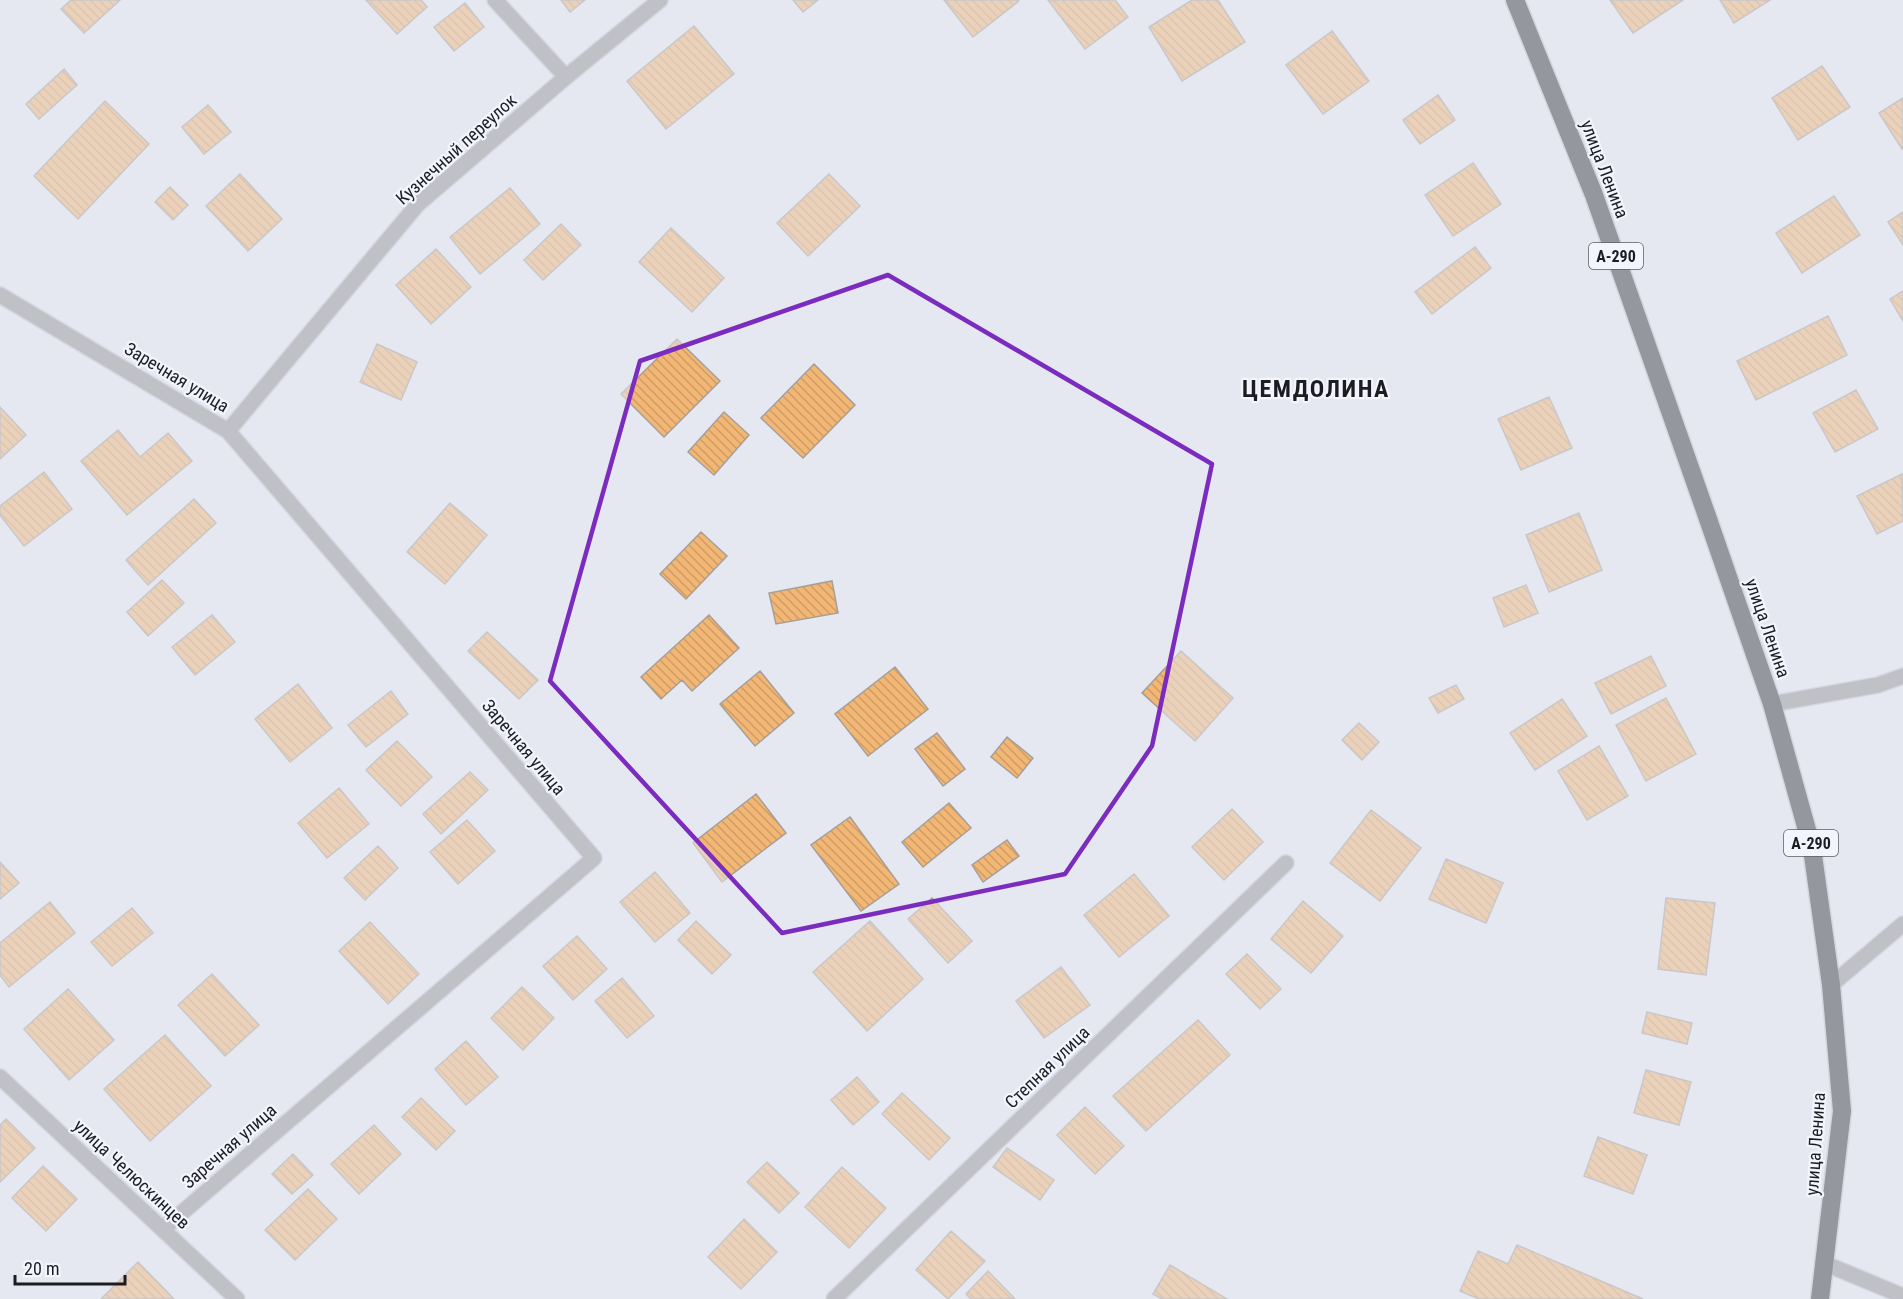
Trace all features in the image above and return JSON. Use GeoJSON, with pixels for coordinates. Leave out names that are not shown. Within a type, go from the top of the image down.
{"type":"FeatureCollection","features":[{"type":"Feature","properties":{"kind":"highway","name":"улица Ленина"},"geometry":{"type":"LineString","coordinates":[[1515,0],[1594,195],[1772,704],[1812,848],[1831,985],[1842,1111],[1826,1264],[1820,1299]]}},
{"type":"Feature","properties":{"kind":"street"},"geometry":{"type":"LineString","coordinates":[[495,0],[566,77]]}},
{"type":"Feature","properties":{"kind":"street","name":"Кузнечный переулок"},"geometry":{"type":"LineString","coordinates":[[228,431],[418,204],[660,0]]}},
{"type":"Feature","properties":{"kind":"street","name":"Заречная улица"},"geometry":{"type":"LineString","coordinates":[[0,295],[228,431],[594,858],[163,1229]]}},
{"type":"Feature","properties":{"kind":"street"},"geometry":{"type":"LineString","coordinates":[[1772,704],[1878,685],[1903,676]]}},
{"type":"Feature","properties":{"kind":"street","name":"Степная улица"},"geometry":{"type":"LineString","coordinates":[[834,1299],[1286,863]]}},
{"type":"Feature","properties":{"kind":"street"},"geometry":{"type":"LineString","coordinates":[[1831,985],[1903,924]]}},
{"type":"Feature","properties":{"kind":"street","name":"улица Челюскинцев"},"geometry":{"type":"LineString","coordinates":[[0,1077],[237,1299]]}},
{"type":"Feature","properties":{"kind":"street"},"geometry":{"type":"LineString","coordinates":[[1826,1264],[1903,1296]]}},
{"type":"Feature","properties":{"kind":"highlighted area"},"geometry":{"type":"Polygon","coordinates":[[[888,275],[1212,464],[1152,746],[1065,874],[782,933],[550,681],[640,361],[888,275]]]}},
{"type":"Feature","properties":{"kind":"building"},"geometry":{"type":"Polygon","coordinates":[[[71,0],[120,0],[84,33],[61,9],[71,0]]]}},
{"type":"Feature","properties":{"kind":"building"},"geometry":{"type":"Polygon","coordinates":[[[366,0],[421,0],[427,7],[397,34],[366,0]]]}},
{"type":"Feature","properties":{"kind":"building"},"geometry":{"type":"Polygon","coordinates":[[[561,0],[585,0],[570,12],[561,0]]]}},
{"type":"Feature","properties":{"kind":"building"},"geometry":{"type":"Polygon","coordinates":[[[793,0],[818,0],[803,12],[793,0]]]}},
{"type":"Feature","properties":{"kind":"building"},"geometry":{"type":"Polygon","coordinates":[[[944,0],[1018,0],[1019,1],[973,37],[944,0]]]}},
{"type":"Feature","properties":{"kind":"building"},"geometry":{"type":"Polygon","coordinates":[[[1048,0],[1115,0],[1128,17],[1085,49],[1048,0]]]}},
{"type":"Feature","properties":{"kind":"building"},"geometry":{"type":"Polygon","coordinates":[[[1192,0],[1218,0],[1245,42],[1182,81],[1149,27],[1192,0]]]}},
{"type":"Feature","properties":{"kind":"building"},"geometry":{"type":"Polygon","coordinates":[[[1610,0],[1683,0],[1633,33],[1610,0]]]}},
{"type":"Feature","properties":{"kind":"building"},"geometry":{"type":"Polygon","coordinates":[[[1720,0],[1770,0],[1734,23],[1720,0]]]}},
{"type":"Feature","properties":{"kind":"building"},"geometry":{"type":"Polygon","coordinates":[[[465,3],[484,27],[454,51],[434,27],[465,3]]]}},
{"type":"Feature","properties":{"kind":"building"},"geometry":{"type":"Polygon","coordinates":[[[694,26],[734,74],[666,129],[627,81],[694,26]]]}},
{"type":"Feature","properties":{"kind":"building"},"geometry":{"type":"Polygon","coordinates":[[[1332,31],[1369,81],[1323,114],[1286,65],[1332,31]]]}},
{"type":"Feature","properties":{"kind":"building"},"geometry":{"type":"Polygon","coordinates":[[[1822,66],[1850,107],[1798,140],[1772,98],[1822,66]]]}},
{"type":"Feature","properties":{"kind":"building"},"geometry":{"type":"Polygon","coordinates":[[[64,69],[77,85],[39,119],[26,104],[64,69]]]}},
{"type":"Feature","properties":{"kind":"building"},"geometry":{"type":"Polygon","coordinates":[[[1438,95],[1455,120],[1420,144],[1403,120],[1438,95]]]}},
{"type":"Feature","properties":{"kind":"building"},"geometry":{"type":"Polygon","coordinates":[[[1903,98],[1903,148],[1902,149],[1879,113],[1903,98]]]}},
{"type":"Feature","properties":{"kind":"building"},"geometry":{"type":"Polygon","coordinates":[[[105,101],[149,144],[78,219],[34,176],[105,101]]]}},
{"type":"Feature","properties":{"kind":"building"},"geometry":{"type":"Polygon","coordinates":[[[208,105],[231,132],[204,154],[182,127],[208,105]]]}},
{"type":"Feature","properties":{"kind":"building"},"geometry":{"type":"Polygon","coordinates":[[[1473,163],[1501,204],[1453,236],[1425,195],[1473,163]]]}},
{"type":"Feature","properties":{"kind":"building"},"geometry":{"type":"Polygon","coordinates":[[[240,174],[282,219],[248,251],[206,206],[240,174]]]}},
{"type":"Feature","properties":{"kind":"building"},"geometry":{"type":"Polygon","coordinates":[[[829,174],[860,206],[808,256],[777,223],[829,174]]]}},
{"type":"Feature","properties":{"kind":"building"},"geometry":{"type":"Polygon","coordinates":[[[170,187],[188,205],[173,220],[155,202],[170,187]]]}},
{"type":"Feature","properties":{"kind":"building"},"geometry":{"type":"Polygon","coordinates":[[[510,188],[540,224],[480,274],[450,237],[510,188]]]}},
{"type":"Feature","properties":{"kind":"building"},"geometry":{"type":"Polygon","coordinates":[[[1834,196],[1860,235],[1802,273],[1776,233],[1834,196]]]}},
{"type":"Feature","properties":{"kind":"building"},"geometry":{"type":"Polygon","coordinates":[[[1903,212],[1903,245],[1888,222],[1903,212]]]}},
{"type":"Feature","properties":{"kind":"building"},"geometry":{"type":"Polygon","coordinates":[[[561,224],[581,245],[543,280],[524,260],[561,224]]]}},
{"type":"Feature","properties":{"kind":"building"},"geometry":{"type":"Polygon","coordinates":[[[671,228],[724,278],[692,312],[639,262],[671,228]]]}},
{"type":"Feature","properties":{"kind":"building"},"geometry":{"type":"Polygon","coordinates":[[[1475,247],[1491,268],[1432,314],[1415,292],[1475,247]]]}},
{"type":"Feature","properties":{"kind":"building"},"geometry":{"type":"Polygon","coordinates":[[[436,249],[471,287],[431,324],[396,285],[436,249]]]}},
{"type":"Feature","properties":{"kind":"building"},"geometry":{"type":"Polygon","coordinates":[[[1903,291],[1903,321],[1890,299],[1903,291]]]}},
{"type":"Feature","properties":{"kind":"building"},"geometry":{"type":"Polygon","coordinates":[[[1828,316],[1847,355],[1756,400],[1737,361],[1828,316]]]}},
{"type":"Feature","properties":{"kind":"building"},"geometry":{"type":"Polygon","coordinates":[[[677,339],[720,381],[664,437],[621,394],[677,339]]]}},
{"type":"Feature","properties":{"kind":"building"},"geometry":{"type":"Polygon","coordinates":[[[377,344],[417,362],[401,400],[360,382],[377,344]]]}},
{"type":"Feature","properties":{"kind":"building"},"geometry":{"type":"Polygon","coordinates":[[[814,364],[855,405],[803,458],[761,418],[814,364]]]}},
{"type":"Feature","properties":{"kind":"building"},"geometry":{"type":"Polygon","coordinates":[[[1856,390],[1878,429],[1835,452],[1813,413],[1856,390]]]}},
{"type":"Feature","properties":{"kind":"building"},"geometry":{"type":"Polygon","coordinates":[[[1549,397],[1572,448],[1521,470],[1498,419],[1549,397]]]}},
{"type":"Feature","properties":{"kind":"building"},"geometry":{"type":"Polygon","coordinates":[[[0,407],[26,435],[0,459],[0,407]]]}},
{"type":"Feature","properties":{"kind":"building"},"geometry":{"type":"Polygon","coordinates":[[[724,412],[749,435],[714,475],[688,452],[724,412]]]}},
{"type":"Feature","properties":{"kind":"building"},"geometry":{"type":"Polygon","coordinates":[[[118,430],[140,457],[168,433],[192,461],[127,515],[81,461],[118,430]]]}},
{"type":"Feature","properties":{"kind":"building"},"geometry":{"type":"Polygon","coordinates":[[[44,472],[72,509],[24,546],[0,515],[0,506],[44,472]]]}},
{"type":"Feature","properties":{"kind":"building"},"geometry":{"type":"Polygon","coordinates":[[[1902,474],[1903,521],[1877,534],[1857,496],[1902,474]]]}},
{"type":"Feature","properties":{"kind":"building"},"geometry":{"type":"Polygon","coordinates":[[[194,499],[216,523],[148,585],[126,560],[194,499]]]}},
{"type":"Feature","properties":{"kind":"building"},"geometry":{"type":"Polygon","coordinates":[[[450,503],[487,535],[445,584],[407,552],[450,503]]]}},
{"type":"Feature","properties":{"kind":"building"},"geometry":{"type":"Polygon","coordinates":[[[1579,513],[1602,570],[1549,592],[1526,535],[1579,513]]]}},
{"type":"Feature","properties":{"kind":"building"},"geometry":{"type":"Polygon","coordinates":[[[701,532],[727,556],[686,599],[660,574],[701,532]]]}},
{"type":"Feature","properties":{"kind":"building"},"geometry":{"type":"Polygon","coordinates":[[[162,580],[184,603],[148,636],[127,612],[162,580]]]}},
{"type":"Feature","properties":{"kind":"building"},"geometry":{"type":"Polygon","coordinates":[[[832,581],[838,613],[776,624],[769,593],[832,581]]]}},
{"type":"Feature","properties":{"kind":"building"},"geometry":{"type":"Polygon","coordinates":[[[1526,585],[1538,613],[1504,627],[1493,598],[1526,585]]]}},
{"type":"Feature","properties":{"kind":"building"},"geometry":{"type":"Polygon","coordinates":[[[212,615],[235,642],[195,675],[172,647],[212,615]]]}},
{"type":"Feature","properties":{"kind":"building"},"geometry":{"type":"Polygon","coordinates":[[[709,615],[739,648],[692,691],[682,680],[661,699],[641,677],[709,615]]]}},
{"type":"Feature","properties":{"kind":"building"},"geometry":{"type":"Polygon","coordinates":[[[487,632],[538,680],[519,699],[468,651],[487,632]]]}},
{"type":"Feature","properties":{"kind":"building"},"geometry":{"type":"Polygon","coordinates":[[[1181,651],[1233,698],[1195,741],[1142,693],[1181,651]]]}},
{"type":"Feature","properties":{"kind":"building"},"geometry":{"type":"Polygon","coordinates":[[[1651,656],[1666,686],[1611,714],[1595,683],[1651,656]]]}},
{"type":"Feature","properties":{"kind":"building"},"geometry":{"type":"Polygon","coordinates":[[[895,667],[928,709],[868,756],[835,714],[895,667]]]}},
{"type":"Feature","properties":{"kind":"building"},"geometry":{"type":"Polygon","coordinates":[[[760,671],[794,713],[755,746],[720,704],[760,671]]]}},
{"type":"Feature","properties":{"kind":"building"},"geometry":{"type":"Polygon","coordinates":[[[298,684],[332,728],[290,762],[255,719],[298,684]]]}},
{"type":"Feature","properties":{"kind":"building"},"geometry":{"type":"Polygon","coordinates":[[[1456,685],[1464,699],[1438,713],[1429,698],[1456,685]]]}},
{"type":"Feature","properties":{"kind":"building"},"geometry":{"type":"Polygon","coordinates":[[[391,691],[408,714],[366,747],[348,725],[391,691]]]}},
{"type":"Feature","properties":{"kind":"building"},"geometry":{"type":"Polygon","coordinates":[[[1666,698],[1696,754],[1646,781],[1616,725],[1666,698]]]}},
{"type":"Feature","properties":{"kind":"building"},"geometry":{"type":"Polygon","coordinates":[[[1562,699],[1587,736],[1535,770],[1510,733],[1562,699]]]}},
{"type":"Feature","properties":{"kind":"building"},"geometry":{"type":"Polygon","coordinates":[[[1359,723],[1379,742],[1362,760],[1342,740],[1359,723]]]}},
{"type":"Feature","properties":{"kind":"building"},"geometry":{"type":"Polygon","coordinates":[[[937,733],[965,769],[943,786],[915,749],[937,733]]]}},
{"type":"Feature","properties":{"kind":"building"},"geometry":{"type":"Polygon","coordinates":[[[1007,737],[1033,758],[1017,778],[991,757],[1007,737]]]}},
{"type":"Feature","properties":{"kind":"building"},"geometry":{"type":"Polygon","coordinates":[[[397,741],[432,777],[401,806],[366,770],[397,741]]]}},
{"type":"Feature","properties":{"kind":"building"},"geometry":{"type":"Polygon","coordinates":[[[1599,746],[1628,796],[1587,820],[1558,771],[1599,746]]]}},
{"type":"Feature","properties":{"kind":"building"},"geometry":{"type":"Polygon","coordinates":[[[470,772],[488,790],[441,834],[423,814],[470,772]]]}},
{"type":"Feature","properties":{"kind":"building"},"geometry":{"type":"Polygon","coordinates":[[[339,788],[369,824],[327,858],[298,823],[339,788]]]}},
{"type":"Feature","properties":{"kind":"building"},"geometry":{"type":"Polygon","coordinates":[[[756,794],[786,833],[722,882],[693,843],[756,794]]]}},
{"type":"Feature","properties":{"kind":"building"},"geometry":{"type":"Polygon","coordinates":[[[949,803],[971,828],[923,867],[902,842],[949,803]]]}},
{"type":"Feature","properties":{"kind":"building"},"geometry":{"type":"Polygon","coordinates":[[[1232,809],[1263,842],[1224,880],[1192,847],[1232,809]]]}},
{"type":"Feature","properties":{"kind":"building"},"geometry":{"type":"Polygon","coordinates":[[[1371,810],[1421,848],[1380,901],[1330,863],[1371,810]]]}},
{"type":"Feature","properties":{"kind":"building"},"geometry":{"type":"Polygon","coordinates":[[[850,817],[899,884],[861,911],[811,845],[850,817]]]}},
{"type":"Feature","properties":{"kind":"building"},"geometry":{"type":"Polygon","coordinates":[[[467,820],[495,851],[458,884],[430,852],[467,820]]]}},
{"type":"Feature","properties":{"kind":"building"},"geometry":{"type":"Polygon","coordinates":[[[1007,840],[1019,856],[983,882],[972,865],[1007,840]]]}},
{"type":"Feature","properties":{"kind":"building"},"geometry":{"type":"Polygon","coordinates":[[[378,846],[398,868],[365,900],[344,878],[378,846]]]}},
{"type":"Feature","properties":{"kind":"building"},"geometry":{"type":"Polygon","coordinates":[[[1446,859],[1503,883],[1486,923],[1429,899],[1446,859]]]}},
{"type":"Feature","properties":{"kind":"building"},"geometry":{"type":"Polygon","coordinates":[[[0,862],[19,883],[0,899],[0,862]]]}},
{"type":"Feature","properties":{"kind":"building"},"geometry":{"type":"Polygon","coordinates":[[[655,872],[690,913],[655,942],[620,902],[655,872]]]}},
{"type":"Feature","properties":{"kind":"building"},"geometry":{"type":"Polygon","coordinates":[[[1134,874],[1169,916],[1119,957],[1084,915],[1134,874]]]}},
{"type":"Feature","properties":{"kind":"building"},"geometry":{"type":"Polygon","coordinates":[[[932,898],[972,941],[948,963],[908,919],[932,898]]]}},
{"type":"Feature","properties":{"kind":"building"},"geometry":{"type":"Polygon","coordinates":[[[1666,898],[1715,903],[1706,975],[1658,969],[1666,898]]]}},
{"type":"Feature","properties":{"kind":"building"},"geometry":{"type":"Polygon","coordinates":[[[1303,901],[1343,936],[1311,973],[1271,939],[1303,901]]]}},
{"type":"Feature","properties":{"kind":"building"},"geometry":{"type":"Polygon","coordinates":[[[50,902],[75,933],[9,987],[0,975],[0,943],[50,902]]]}},
{"type":"Feature","properties":{"kind":"building"},"geometry":{"type":"Polygon","coordinates":[[[132,908],[153,933],[112,966],[91,942],[132,908]]]}},
{"type":"Feature","properties":{"kind":"building"},"geometry":{"type":"Polygon","coordinates":[[[696,921],[731,955],[712,974],[678,940],[696,921]]]}},
{"type":"Feature","properties":{"kind":"building"},"geometry":{"type":"Polygon","coordinates":[[[870,921],[923,979],[867,1031],[813,972],[870,921]]]}},
{"type":"Feature","properties":{"kind":"building"},"geometry":{"type":"Polygon","coordinates":[[[370,922],[419,974],[388,1004],[339,951],[370,922]]]}},
{"type":"Feature","properties":{"kind":"building"},"geometry":{"type":"Polygon","coordinates":[[[577,936],[607,969],[573,1000],[543,966],[577,936]]]}},
{"type":"Feature","properties":{"kind":"building"},"geometry":{"type":"Polygon","coordinates":[[[1247,954],[1281,989],[1260,1009],[1226,974],[1247,954]]]}},
{"type":"Feature","properties":{"kind":"building"},"geometry":{"type":"Polygon","coordinates":[[[1061,967],[1090,1005],[1044,1038],[1016,1001],[1061,967]]]}},
{"type":"Feature","properties":{"kind":"building"},"geometry":{"type":"Polygon","coordinates":[[[212,974],[259,1025],[225,1056],[178,1005],[212,974]]]}},
{"type":"Feature","properties":{"kind":"building"},"geometry":{"type":"Polygon","coordinates":[[[622,978],[654,1016],[627,1038],[595,1001],[622,978]]]}},
{"type":"Feature","properties":{"kind":"building"},"geometry":{"type":"Polygon","coordinates":[[[522,987],[554,1018],[523,1050],[491,1018],[522,987]]]}},
{"type":"Feature","properties":{"kind":"building"},"geometry":{"type":"Polygon","coordinates":[[[68,989],[114,1040],[69,1080],[24,1029],[68,989]]]}},
{"type":"Feature","properties":{"kind":"building"},"geometry":{"type":"Polygon","coordinates":[[[1647,1012],[1692,1023],[1687,1044],[1642,1033],[1647,1012]]]}},
{"type":"Feature","properties":{"kind":"building"},"geometry":{"type":"Polygon","coordinates":[[[1198,1020],[1230,1055],[1146,1131],[1113,1096],[1198,1020]]]}},
{"type":"Feature","properties":{"kind":"building"},"geometry":{"type":"Polygon","coordinates":[[[165,1035],[211,1086],[150,1141],[104,1089],[165,1035]]]}},
{"type":"Feature","properties":{"kind":"building"},"geometry":{"type":"Polygon","coordinates":[[[466,1041],[498,1077],[466,1105],[435,1069],[466,1041]]]}},
{"type":"Feature","properties":{"kind":"building"},"geometry":{"type":"Polygon","coordinates":[[[1646,1070],[1691,1082],[1679,1125],[1634,1113],[1646,1070]]]}},
{"type":"Feature","properties":{"kind":"building"},"geometry":{"type":"Polygon","coordinates":[[[857,1077],[879,1102],[853,1125],[831,1100],[857,1077]]]}},
{"type":"Feature","properties":{"kind":"building"},"geometry":{"type":"Polygon","coordinates":[[[902,1093],[950,1138],[929,1160],[882,1114],[902,1093]]]}},
{"type":"Feature","properties":{"kind":"building"},"geometry":{"type":"Polygon","coordinates":[[[421,1098],[455,1131],[436,1150],[402,1117],[421,1098]]]}},
{"type":"Feature","properties":{"kind":"building"},"geometry":{"type":"Polygon","coordinates":[[[1085,1107],[1124,1146],[1095,1174],[1057,1135],[1085,1107]]]}},
{"type":"Feature","properties":{"kind":"building"},"geometry":{"type":"Polygon","coordinates":[[[6,1119],[35,1148],[0,1182],[0,1125],[6,1119]]]}},
{"type":"Feature","properties":{"kind":"building"},"geometry":{"type":"Polygon","coordinates":[[[374,1125],[401,1154],[359,1194],[331,1164],[374,1125]]]}},
{"type":"Feature","properties":{"kind":"building"},"geometry":{"type":"Polygon","coordinates":[[[1598,1137],[1647,1155],[1633,1194],[1584,1176],[1598,1137]]]}},
{"type":"Feature","properties":{"kind":"building"},"geometry":{"type":"Polygon","coordinates":[[[1007,1148],[1054,1180],[1040,1200],[993,1167],[1007,1148]]]}},
{"type":"Feature","properties":{"kind":"building"},"geometry":{"type":"Polygon","coordinates":[[[293,1154],[313,1175],[292,1194],[272,1174],[293,1154]]]}},
{"type":"Feature","properties":{"kind":"building"},"geometry":{"type":"Polygon","coordinates":[[[767,1162],[799,1193],[779,1213],[747,1182],[767,1162]]]}},
{"type":"Feature","properties":{"kind":"building"},"geometry":{"type":"Polygon","coordinates":[[[43,1166],[77,1199],[46,1231],[12,1198],[43,1166]]]}},
{"type":"Feature","properties":{"kind":"building"},"geometry":{"type":"Polygon","coordinates":[[[842,1167],[886,1208],[849,1248],[805,1207],[842,1167]]]}},
{"type":"Feature","properties":{"kind":"building"},"geometry":{"type":"Polygon","coordinates":[[[308,1189],[337,1219],[295,1260],[265,1230],[308,1189]]]}},
{"type":"Feature","properties":{"kind":"building"},"geometry":{"type":"Polygon","coordinates":[[[744,1219],[777,1252],[741,1289],[708,1257],[744,1219]]]}},
{"type":"Feature","properties":{"kind":"building"},"geometry":{"type":"Polygon","coordinates":[[[951,1231],[985,1261],[948,1299],[916,1270],[951,1231]]]}},
{"type":"Feature","properties":{"kind":"building"},"geometry":{"type":"Polygon","coordinates":[[[1517,1245],[1643,1299],[1479,1299],[1460,1291],[1478,1251],[1508,1264],[1517,1245]]]}},
{"type":"Feature","properties":{"kind":"building"},"geometry":{"type":"Polygon","coordinates":[[[138,1262],[174,1299],[101,1299],[138,1262]]]}},
{"type":"Feature","properties":{"kind":"building"},"geometry":{"type":"Polygon","coordinates":[[[1170,1265],[1227,1299],[1162,1299],[1153,1294],[1170,1265]]]}},
{"type":"Feature","properties":{"kind":"building"},"geometry":{"type":"Polygon","coordinates":[[[988,1271],[1015,1299],[971,1299],[966,1294],[988,1271]]]}},
{"type":"Feature","properties":{"kind":"district","name":"ЦЕМДОЛИНА"},"geometry":{"type":"Point","coordinates":[1316,389]}}]}
